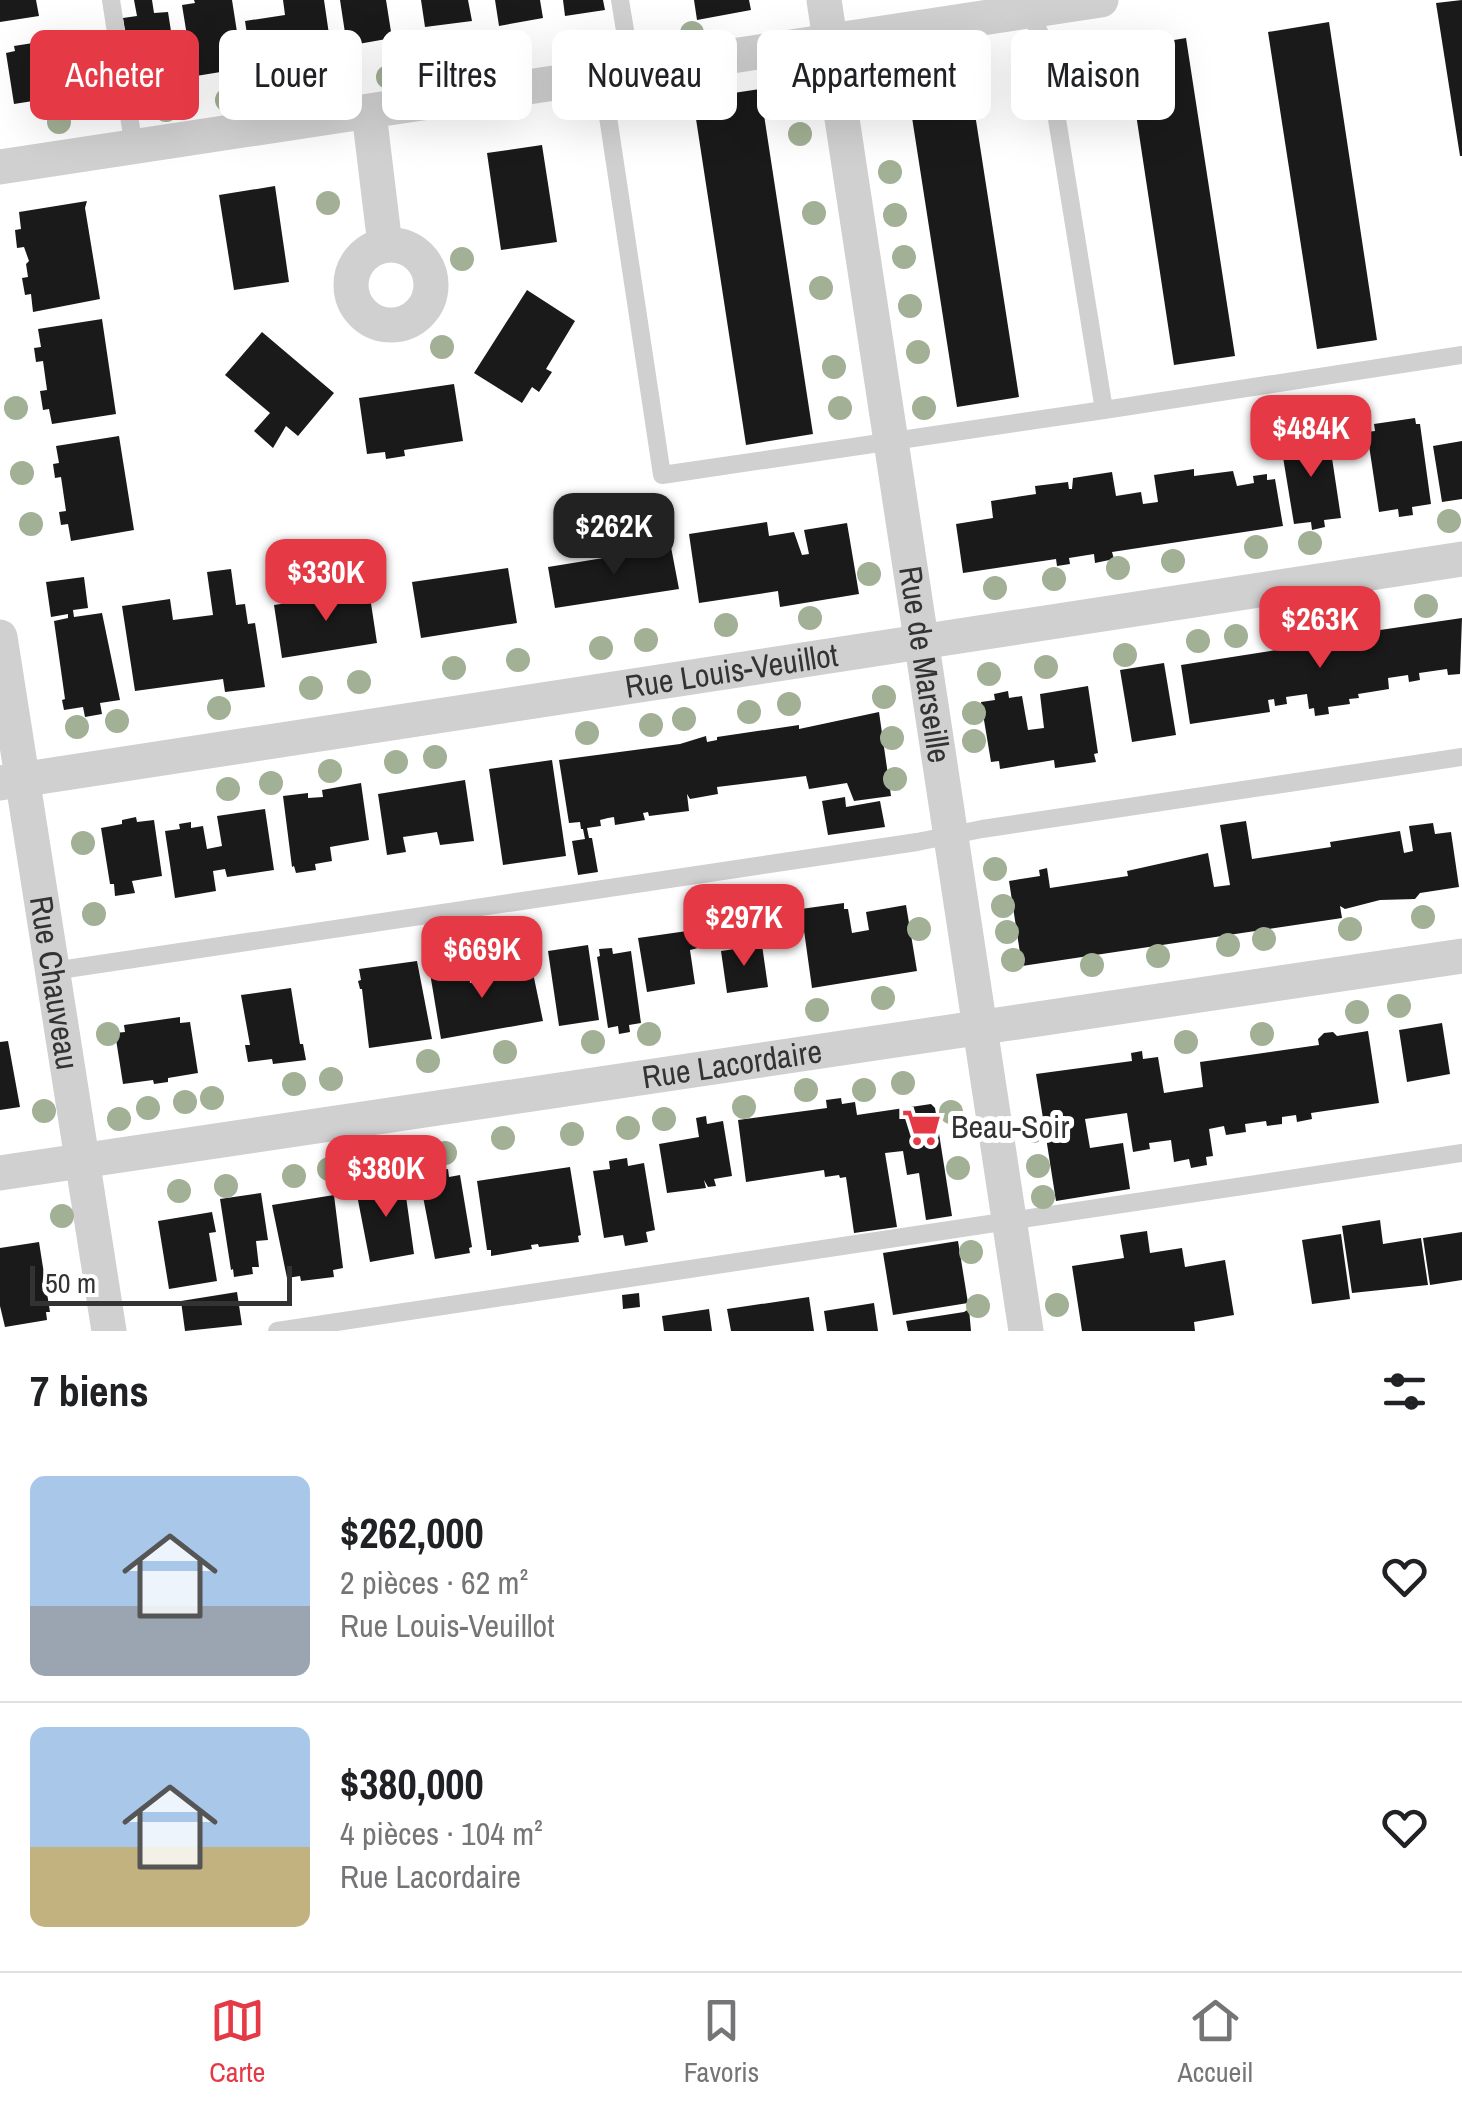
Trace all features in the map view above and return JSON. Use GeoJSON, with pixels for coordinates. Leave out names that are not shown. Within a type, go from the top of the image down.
{"type":"FeatureCollection","features":[{"type":"Feature","properties":{"kind":"street","name":"Rue de Marseille"},"geometry":{"type":"LineString","coordinates":[[824,0],[829,30]]}},
{"type":"Feature","properties":{"kind":"street"},"geometry":{"type":"LineString","coordinates":[[897,30],[1028,6],[1101,0]]}},
{"type":"Feature","properties":{"kind":"street"},"geometry":{"type":"LineString","coordinates":[[0,167],[552,85]]}},
{"type":"Feature","properties":{"kind":"street"},"geometry":{"type":"LineString","coordinates":[[368,113],[385,244]]}},
{"type":"Feature","properties":{"kind":"street","name":"Rue de Marseille"},"geometry":{"type":"LineString","coordinates":[[843,120],[1026,1331]]}},
{"type":"Feature","properties":{"kind":"street","name":"Rue Louis-Veuillot"},"geometry":{"type":"LineString","coordinates":[[10,781],[1462,558]]}},
{"type":"Feature","properties":{"kind":"street","name":"Rue Chauveau"},"geometry":{"type":"LineString","coordinates":[[0,636],[10,781],[53,971],[109,1331]]}},
{"type":"Feature","properties":{"kind":"street","name":"Rue Lacordaire"},"geometry":{"type":"LineString","coordinates":[[0,1173],[1462,956]]}},
{"type":"Feature","properties":{"kind":"lane"},"geometry":{"type":"LineString","coordinates":[[111,0],[134,148]]}},
{"type":"Feature","properties":{"kind":"lane"},"geometry":{"type":"LineString","coordinates":[[619,30],[620,0]]}},
{"type":"Feature","properties":{"kind":"lane"},"geometry":{"type":"LineString","coordinates":[[1028,6],[1044,46],[1104,410]]}},
{"type":"Feature","properties":{"kind":"lane"},"geometry":{"type":"LineString","coordinates":[[622,120],[662,475],[1462,355]]}},
{"type":"Feature","properties":{"kind":"lane"},"geometry":{"type":"LineString","coordinates":[[53,971],[1462,756]]}},
{"type":"Feature","properties":{"kind":"lane"},"geometry":{"type":"LineString","coordinates":[[277,1331],[1462,1153]]}},
{"type":"Feature","properties":{"kind":"building"},"geometry":{"type":"Polygon","coordinates":[[[0,0],[36,0],[39,16],[0,22],[0,0]]]}},
{"type":"Feature","properties":{"kind":"building"},"geometry":{"type":"Polygon","coordinates":[[[134,0],[152,0],[154,13],[168,12],[171,30],[125,30],[123,18],[137,16],[134,0]]]}},
{"type":"Feature","properties":{"kind":"building"},"geometry":{"type":"Polygon","coordinates":[[[194,0],[232,0],[237,30],[219,30],[219,72],[199,76],[199,30],[186,30],[182,5],[195,3],[194,0]]]}},
{"type":"Feature","properties":{"kind":"building"},"geometry":{"type":"Polygon","coordinates":[[[283,0],[324,0],[328,30],[246,30],[245,21],[285,15],[283,0]]]}},
{"type":"Feature","properties":{"kind":"building"},"geometry":{"type":"Polygon","coordinates":[[[340,0],[386,0],[391,30],[382,30],[382,40],[362,43],[362,30],[345,30],[340,0]]]}},
{"type":"Feature","properties":{"kind":"building"},"geometry":{"type":"Polygon","coordinates":[[[421,0],[468,0],[472,21],[425,27],[421,0]]]}},
{"type":"Feature","properties":{"kind":"building"},"geometry":{"type":"Polygon","coordinates":[[[495,0],[540,0],[543,18],[499,26],[495,0]]]}},
{"type":"Feature","properties":{"kind":"building"},"geometry":{"type":"Polygon","coordinates":[[[563,0],[603,0],[605,10],[565,16],[563,0]]]}},
{"type":"Feature","properties":{"kind":"building"},"geometry":{"type":"Polygon","coordinates":[[[694,0],[749,0],[751,10],[697,20],[694,0]]]}},
{"type":"Feature","properties":{"kind":"building"},"geometry":{"type":"Polygon","coordinates":[[[1462,0],[1462,156],[1460,156],[1436,3],[1462,0]]]}},
{"type":"Feature","properties":{"kind":"building"},"geometry":{"type":"Polygon","coordinates":[[[1329,22],[1377,340],[1317,349],[1268,32],[1329,22]]]}},
{"type":"Feature","properties":{"kind":"building"},"geometry":{"type":"Polygon","coordinates":[[[1186,38],[1235,356],[1174,365],[1137,120],[1175,120],[1175,40],[1186,38]]]}},
{"type":"Feature","properties":{"kind":"building"},"geometry":{"type":"Polygon","coordinates":[[[30,43],[30,101],[14,104],[6,53],[15,51],[14,46],[30,43]]]}},
{"type":"Feature","properties":{"kind":"building"},"geometry":{"type":"Polygon","coordinates":[[[757,89],[757,120],[765,120],[813,434],[746,445],[696,120],[737,120],[737,92],[757,89]]]}},
{"type":"Feature","properties":{"kind":"building"},"geometry":{"type":"Polygon","coordinates":[[[912,120],[976,120],[1019,397],[957,407],[912,120]]]}},
{"type":"Feature","properties":{"kind":"building"},"geometry":{"type":"Polygon","coordinates":[[[542,145],[557,242],[501,250],[487,153],[542,145]]]}},
{"type":"Feature","properties":{"kind":"building"},"geometry":{"type":"Polygon","coordinates":[[[275,186],[289,282],[234,290],[219,195],[275,186]]]}},
{"type":"Feature","properties":{"kind":"building"},"geometry":{"type":"Polygon","coordinates":[[[87,201],[100,299],[33,312],[31,294],[25,295],[22,278],[28,277],[29,261],[24,247],[17,248],[19,212],[87,201]]]}},
{"type":"Feature","properties":{"kind":"building"},"geometry":{"type":"Polygon","coordinates":[[[527,290],[575,321],[546,369],[552,372],[539,392],[532,387],[522,403],[474,373],[527,290]]]}},
{"type":"Feature","properties":{"kind":"building"},"geometry":{"type":"Polygon","coordinates":[[[102,319],[116,414],[52,424],[49,409],[43,410],[40,391],[47,390],[43,361],[36,362],[34,348],[41,347],[38,329],[102,319]]]}},
{"type":"Feature","properties":{"kind":"building"},"geometry":{"type":"Polygon","coordinates":[[[262,332],[334,393],[298,436],[286,426],[273,448],[254,431],[270,413],[225,375],[262,332]]]}},
{"type":"Feature","properties":{"kind":"building"},"geometry":{"type":"Polygon","coordinates":[[[454,384],[463,441],[404,450],[405,456],[386,459],[385,452],[367,454],[359,398],[454,384]]]}},
{"type":"Feature","properties":{"kind":"building"},"geometry":{"type":"Polygon","coordinates":[[[1415,418],[1416,424],[1420,424],[1431,504],[1412,507],[1413,515],[1399,517],[1398,509],[1379,512],[1367,432],[1375,431],[1374,424],[1415,418]]]}},
{"type":"Feature","properties":{"kind":"building"},"geometry":{"type":"Polygon","coordinates":[[[1317,432],[1318,440],[1329,438],[1341,518],[1324,520],[1325,527],[1312,530],[1311,522],[1294,524],[1281,445],[1288,444],[1287,437],[1317,432]]]}},
{"type":"Feature","properties":{"kind":"building"},"geometry":{"type":"Polygon","coordinates":[[[119,436],[134,530],[71,541],[68,524],[61,525],[59,512],[66,511],[61,477],[55,478],[53,464],[59,463],[56,446],[119,436]]]}},
{"type":"Feature","properties":{"kind":"building"},"geometry":{"type":"Polygon","coordinates":[[[1462,441],[1462,499],[1442,502],[1433,446],[1462,441]]]}},
{"type":"Feature","properties":{"kind":"building"},"geometry":{"type":"Polygon","coordinates":[[[1194,469],[1194,476],[1233,471],[1237,486],[1254,483],[1253,476],[1267,474],[1267,480],[1275,479],[1283,526],[1112,552],[1114,559],[1095,563],[1094,554],[1069,558],[1070,564],[1057,566],[1056,559],[963,573],[956,524],[993,518],[991,501],[1036,494],[1035,486],[1068,482],[1072,489],[1073,478],[1112,472],[1116,496],[1141,492],[1143,504],[1158,502],[1154,475],[1194,469]]]}},
{"type":"Feature","properties":{"kind":"building"},"geometry":{"type":"Polygon","coordinates":[[[767,522],[769,536],[794,532],[802,555],[809,554],[804,530],[847,523],[859,594],[780,607],[778,591],[699,603],[689,534],[767,522]]]}},
{"type":"Feature","properties":{"kind":"building"},"geometry":{"type":"Polygon","coordinates":[[[671,547],[679,589],[555,608],[548,567],[671,547]]]}},
{"type":"Feature","properties":{"kind":"building"},"geometry":{"type":"Polygon","coordinates":[[[508,568],[517,623],[421,638],[412,582],[508,568]]]}},
{"type":"Feature","properties":{"kind":"building"},"geometry":{"type":"Polygon","coordinates":[[[231,569],[236,605],[245,604],[248,624],[255,623],[265,687],[225,692],[223,679],[135,691],[122,606],[170,599],[173,620],[213,615],[207,572],[231,569]]]}},
{"type":"Feature","properties":{"kind":"building"},"geometry":{"type":"Polygon","coordinates":[[[84,577],[88,608],[73,610],[74,617],[102,613],[120,700],[100,703],[102,714],[85,717],[83,707],[64,710],[54,621],[68,618],[68,614],[51,617],[46,582],[84,577]]]}},
{"type":"Feature","properties":{"kind":"building"},"geometry":{"type":"Polygon","coordinates":[[[369,590],[377,643],[282,658],[274,605],[369,590]]]}},
{"type":"Feature","properties":{"kind":"building"},"geometry":{"type":"Polygon","coordinates":[[[1462,618],[1460,674],[1448,675],[1447,669],[1419,673],[1420,680],[1409,682],[1408,675],[1388,678],[1389,689],[1358,694],[1359,698],[1349,699],[1350,704],[1328,707],[1329,714],[1315,716],[1314,708],[1309,709],[1307,694],[1286,697],[1287,704],[1275,706],[1274,699],[1268,700],[1270,712],[1190,724],[1181,665],[1341,640],[1346,634],[1380,633],[1462,618]]]}},
{"type":"Feature","properties":{"kind":"building"},"geometry":{"type":"Polygon","coordinates":[[[1164,663],[1176,735],[1132,742],[1120,670],[1164,663]]]}},
{"type":"Feature","properties":{"kind":"building"},"geometry":{"type":"Polygon","coordinates":[[[1088,686],[1096,762],[1055,768],[1054,760],[1000,769],[999,761],[991,762],[981,702],[995,700],[994,694],[1008,691],[1009,698],[1022,696],[1028,730],[1044,728],[1040,694],[1088,686]]]}},
{"type":"Feature","properties":{"kind":"building"},"geometry":{"type":"Polygon","coordinates":[[[879,712],[891,796],[854,801],[847,783],[809,789],[806,776],[717,787],[718,794],[690,799],[687,794],[689,811],[649,816],[648,812],[643,813],[645,820],[615,825],[614,817],[608,818],[600,820],[601,826],[587,828],[598,872],[578,875],[572,841],[585,839],[580,822],[569,823],[559,760],[680,744],[706,736],[707,742],[717,737],[799,725],[799,729],[879,712]]]}},
{"type":"Feature","properties":{"kind":"building"},"geometry":{"type":"Polygon","coordinates":[[[552,760],[566,856],[503,865],[489,769],[552,760]]]}},
{"type":"Feature","properties":{"kind":"building"},"geometry":{"type":"Polygon","coordinates":[[[465,780],[474,841],[440,845],[437,832],[403,837],[406,852],[387,855],[378,794],[465,780]]]}},
{"type":"Feature","properties":{"kind":"building"},"geometry":{"type":"Polygon","coordinates":[[[361,783],[369,840],[330,847],[332,861],[315,864],[316,870],[296,873],[283,796],[308,793],[308,798],[323,797],[322,790],[361,783]]]}},
{"type":"Feature","properties":{"kind":"building"},"geometry":{"type":"Polygon","coordinates":[[[845,797],[846,807],[880,801],[885,827],[828,835],[822,801],[845,797]]]}},
{"type":"Feature","properties":{"kind":"building"},"geometry":{"type":"Polygon","coordinates":[[[265,809],[274,870],[227,877],[225,869],[213,871],[216,891],[175,898],[165,831],[180,829],[179,824],[191,822],[191,828],[203,826],[207,849],[222,846],[217,816],[265,809]]]}},
{"type":"Feature","properties":{"kind":"building"},"geometry":{"type":"Polygon","coordinates":[[[136,817],[137,822],[154,820],[162,876],[132,881],[135,893],[115,896],[101,828],[136,817]]]}},
{"type":"Feature","properties":{"kind":"building"},"geometry":{"type":"Polygon","coordinates":[[[1246,821],[1252,859],[1400,831],[1404,853],[1413,851],[1409,826],[1433,823],[1435,834],[1451,832],[1459,887],[1420,893],[1415,899],[1380,900],[1345,909],[1340,906],[1342,918],[1022,966],[1009,881],[1040,876],[1039,870],[1047,868],[1050,888],[1128,876],[1127,871],[1208,853],[1214,887],[1230,885],[1220,825],[1246,821]]]}},
{"type":"Feature","properties":{"kind":"building"},"geometry":{"type":"Polygon","coordinates":[[[844,903],[852,933],[869,930],[866,912],[906,905],[917,971],[812,988],[801,909],[844,903]]]}},
{"type":"Feature","properties":{"kind":"building"},"geometry":{"type":"Polygon","coordinates":[[[687,931],[688,936],[696,935],[698,948],[690,950],[695,984],[647,992],[638,938],[687,931]]]}},
{"type":"Feature","properties":{"kind":"building"},"geometry":{"type":"Polygon","coordinates":[[[588,945],[599,1020],[559,1026],[548,951],[588,945]]]}},
{"type":"Feature","properties":{"kind":"building"},"geometry":{"type":"Polygon","coordinates":[[[762,945],[768,987],[727,993],[721,951],[762,945]]]}},
{"type":"Feature","properties":{"kind":"building"},"geometry":{"type":"Polygon","coordinates":[[[612,948],[613,954],[631,951],[641,1023],[629,1025],[630,1032],[619,1034],[618,1026],[608,1028],[597,957],[599,949],[612,948]]]}},
{"type":"Feature","properties":{"kind":"building"},"geometry":{"type":"Polygon","coordinates":[[[467,960],[470,983],[533,973],[543,1021],[441,1039],[429,967],[467,960]]]}},
{"type":"Feature","properties":{"kind":"building"},"geometry":{"type":"Polygon","coordinates":[[[417,961],[432,1039],[369,1048],[359,969],[417,961]]]}},
{"type":"Feature","properties":{"kind":"building"},"geometry":{"type":"Polygon","coordinates":[[[291,988],[306,1060],[248,1062],[245,1045],[250,1045],[241,995],[291,988]]]}},
{"type":"Feature","properties":{"kind":"building"},"geometry":{"type":"Polygon","coordinates":[[[180,1017],[180,1023],[190,1022],[198,1073],[168,1078],[168,1082],[123,1084],[115,1033],[125,1032],[124,1025],[180,1017]]]}},
{"type":"Feature","properties":{"kind":"building"},"geometry":{"type":"Polygon","coordinates":[[[1442,1023],[1450,1074],[1407,1082],[1399,1030],[1442,1023]]]}},
{"type":"Feature","properties":{"kind":"building"},"geometry":{"type":"Polygon","coordinates":[[[1368,1031],[1379,1103],[1311,1113],[1312,1119],[1297,1122],[1296,1115],[1282,1117],[1282,1124],[1245,1124],[1246,1132],[1226,1135],[1224,1126],[1209,1129],[1213,1156],[1206,1157],[1207,1165],[1191,1168],[1189,1159],[1174,1162],[1171,1140],[1149,1143],[1150,1149],[1133,1152],[1127,1113],[1085,1119],[1090,1148],[1123,1143],[1130,1189],[1056,1201],[1036,1074],[1132,1061],[1131,1053],[1142,1051],[1143,1059],[1158,1057],[1164,1093],[1203,1087],[1200,1062],[1319,1045],[1318,1039],[1324,1033],[1337,1036],[1368,1031]]]}},
{"type":"Feature","properties":{"kind":"building"},"geometry":{"type":"Polygon","coordinates":[[[8,1041],[20,1107],[0,1110],[0,1042],[8,1041]]]}},
{"type":"Feature","properties":{"kind":"building"},"geometry":{"type":"Polygon","coordinates":[[[841,1098],[842,1104],[855,1102],[857,1115],[931,1104],[935,1108],[952,1216],[926,1220],[919,1173],[907,1175],[903,1151],[885,1153],[897,1227],[854,1233],[846,1177],[825,1177],[824,1170],[746,1182],[738,1120],[827,1108],[826,1100],[841,1098]]]}},
{"type":"Feature","properties":{"kind":"building"},"geometry":{"type":"Polygon","coordinates":[[[706,1116],[707,1124],[723,1121],[732,1176],[714,1179],[716,1186],[708,1187],[704,1180],[706,1188],[667,1193],[659,1144],[699,1137],[696,1118],[706,1116]]]}},
{"type":"Feature","properties":{"kind":"building"},"geometry":{"type":"Polygon","coordinates":[[[627,1158],[628,1166],[644,1163],[655,1230],[646,1232],[648,1242],[625,1246],[623,1235],[604,1238],[593,1171],[610,1169],[609,1161],[627,1158]]]}},
{"type":"Feature","properties":{"kind":"building"},"geometry":{"type":"Polygon","coordinates":[[[570,1167],[579,1242],[531,1245],[532,1249],[491,1256],[477,1181],[570,1167]]]}},
{"type":"Feature","properties":{"kind":"building"},"geometry":{"type":"Polygon","coordinates":[[[448,1169],[449,1177],[460,1175],[472,1247],[470,1253],[435,1259],[420,1181],[433,1178],[432,1171],[448,1169]]]}},
{"type":"Feature","properties":{"kind":"building"},"geometry":{"type":"Polygon","coordinates":[[[388,1177],[389,1185],[404,1182],[414,1254],[370,1262],[356,1190],[373,1187],[372,1180],[388,1177]]]}},
{"type":"Feature","properties":{"kind":"building"},"geometry":{"type":"Polygon","coordinates":[[[261,1193],[268,1240],[256,1241],[259,1267],[252,1267],[253,1274],[234,1277],[220,1199],[261,1193]]]}},
{"type":"Feature","properties":{"kind":"building"},"geometry":{"type":"Polygon","coordinates":[[[334,1195],[343,1268],[333,1270],[334,1277],[301,1281],[300,1276],[287,1278],[272,1205],[334,1195]]]}},
{"type":"Feature","properties":{"kind":"building"},"geometry":{"type":"Polygon","coordinates":[[[212,1212],[216,1232],[209,1233],[217,1281],[169,1289],[158,1221],[212,1212]]]}},
{"type":"Feature","properties":{"kind":"building"},"geometry":{"type":"Polygon","coordinates":[[[1380,1220],[1383,1244],[1421,1238],[1428,1285],[1352,1293],[1342,1226],[1380,1220]]]}},
{"type":"Feature","properties":{"kind":"building"},"geometry":{"type":"Polygon","coordinates":[[[1147,1231],[1150,1253],[1182,1248],[1185,1267],[1225,1260],[1234,1315],[1194,1322],[1195,1331],[1082,1331],[1072,1266],[1124,1258],[1120,1235],[1147,1231]]]}},
{"type":"Feature","properties":{"kind":"building"},"geometry":{"type":"Polygon","coordinates":[[[1462,1232],[1462,1280],[1430,1285],[1423,1238],[1462,1232]]]}},
{"type":"Feature","properties":{"kind":"building"},"geometry":{"type":"Polygon","coordinates":[[[1341,1234],[1350,1299],[1312,1304],[1302,1240],[1341,1234]]]}},
{"type":"Feature","properties":{"kind":"building"},"geometry":{"type":"Polygon","coordinates":[[[958,1241],[968,1303],[893,1315],[883,1253],[958,1241]]]}},
{"type":"Feature","properties":{"kind":"building"},"geometry":{"type":"Polygon","coordinates":[[[39,1242],[50,1312],[46,1312],[47,1320],[5,1327],[0,1306],[0,1248],[39,1242]]]}},
{"type":"Feature","properties":{"kind":"building"},"geometry":{"type":"Polygon","coordinates":[[[237,1292],[242,1325],[185,1331],[181,1301],[237,1292]]]}},
{"type":"Feature","properties":{"kind":"building"},"geometry":{"type":"Polygon","coordinates":[[[639,1293],[640,1307],[623,1309],[622,1295],[639,1293]]]}},
{"type":"Feature","properties":{"kind":"building"},"geometry":{"type":"Polygon","coordinates":[[[809,1297],[814,1331],[731,1331],[727,1309],[809,1297]]]}},
{"type":"Feature","properties":{"kind":"building"},"geometry":{"type":"Polygon","coordinates":[[[874,1303],[878,1331],[827,1331],[824,1311],[874,1303]]]}},
{"type":"Feature","properties":{"kind":"building"},"geometry":{"type":"Polygon","coordinates":[[[709,1309],[712,1331],[664,1331],[662,1316],[709,1309]]]}},
{"type":"Feature","properties":{"kind":"building"},"geometry":{"type":"Polygon","coordinates":[[[969,1309],[971,1331],[908,1331],[906,1321],[969,1309]]]}},
{"type":"Feature","properties":{"kind":"place","name":"Beau-Soir"},"geometry":{"type":"Point","coordinates":[921,1127]}}]}
